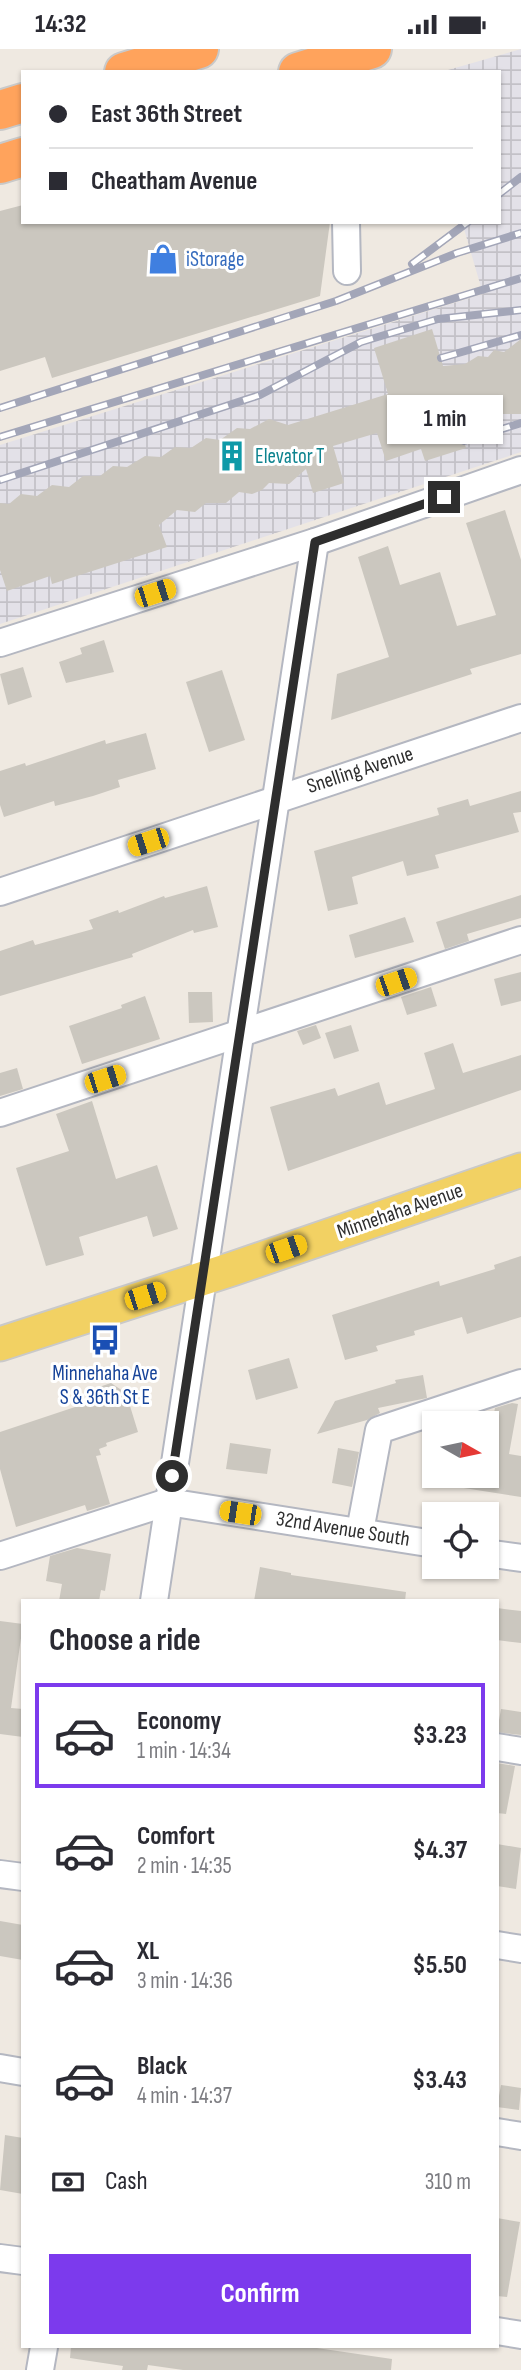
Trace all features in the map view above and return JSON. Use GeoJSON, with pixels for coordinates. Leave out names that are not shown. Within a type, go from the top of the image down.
{"type":"FeatureCollection","features":[{"type":"Feature","properties":{"kind":"highway"},"geometry":{"type":"LineString","coordinates":[[131,70],[199,49]]}},
{"type":"Feature","properties":{"kind":"highway"},"geometry":{"type":"LineString","coordinates":[[304,70],[371,49]]}},
{"type":"Feature","properties":{"kind":"highway"},"geometry":{"type":"LineString","coordinates":[[0,110],[21,104]]}},
{"type":"Feature","properties":{"kind":"highway"},"geometry":{"type":"LineString","coordinates":[[0,163],[21,157]]}},
{"type":"Feature","properties":{"kind":"main road","name":"Minnehaha Avenue"},"geometry":{"type":"LineString","coordinates":[[0,1344],[521,1170]]}},
{"type":"Feature","properties":{"kind":"street"},"geometry":{"type":"LineString","coordinates":[[371,49],[373,70]]}},
{"type":"Feature","properties":{"kind":"street"},"geometry":{"type":"LineString","coordinates":[[346,224],[347,271]]}},
{"type":"Feature","properties":{"kind":"street"},"geometry":{"type":"LineString","coordinates":[[0,643],[315,542],[521,470]]}},
{"type":"Feature","properties":{"kind":"street"},"geometry":{"type":"LineString","coordinates":[[154,1599],[315,542]]}},
{"type":"Feature","properties":{"kind":"street","name":"Snelling Avenue"},"geometry":{"type":"LineString","coordinates":[[0,892],[276,800],[306,787],[521,718]]}},
{"type":"Feature","properties":{"kind":"street"},"geometry":{"type":"LineString","coordinates":[[0,1113],[521,940]]}},
{"type":"Feature","properties":{"kind":"street"},"geometry":{"type":"LineString","coordinates":[[360,1531],[379,1430],[521,1383]]}},
{"type":"Feature","properties":{"kind":"street"},"geometry":{"type":"LineString","coordinates":[[0,1556],[168,1502]]}},
{"type":"Feature","properties":{"kind":"street","name":"32nd Avenue South"},"geometry":{"type":"LineString","coordinates":[[168,1502],[422,1542]]}},
{"type":"Feature","properties":{"kind":"street"},"geometry":{"type":"LineString","coordinates":[[499,1555],[521,1559]]}},
{"type":"Feature","properties":{"kind":"street"},"geometry":{"type":"LineString","coordinates":[[499,1747],[521,1751]]}},
{"type":"Feature","properties":{"kind":"street"},"geometry":{"type":"LineString","coordinates":[[0,1874],[21,1877]]}},
{"type":"Feature","properties":{"kind":"street"},"geometry":{"type":"LineString","coordinates":[[499,1945],[521,1949]]}},
{"type":"Feature","properties":{"kind":"street"},"geometry":{"type":"LineString","coordinates":[[0,2068],[21,2072]]}},
{"type":"Feature","properties":{"kind":"street"},"geometry":{"type":"LineString","coordinates":[[499,2132],[521,2136]]}},
{"type":"Feature","properties":{"kind":"street"},"geometry":{"type":"LineString","coordinates":[[0,2258],[21,2262]]}},
{"type":"Feature","properties":{"kind":"street"},"geometry":{"type":"LineString","coordinates":[[499,2331],[521,2335]]}},
{"type":"Feature","properties":{"kind":"street"},"geometry":{"type":"LineString","coordinates":[[40,2370],[44,2348]]}},
{"type":"Feature","properties":{"kind":"shaded area"},"geometry":{"type":"Polygon","coordinates":[[[521,49],[521,452],[0,624],[0,445],[483,294],[463,224],[501,224],[501,70],[448,70],[521,49]]]}},
{"type":"Feature","properties":{"kind":"building","name":"iStorage"},"geometry":{"type":"Polygon","coordinates":[[[21,206],[21,224],[330,224],[320,296],[52,378],[45,357],[0,371],[0,211],[21,206]]]}},
{"type":"Feature","properties":{"kind":"building","name":"Elevator T"},"geometry":{"type":"Polygon","coordinates":[[[432,329],[443,366],[465,364],[478,356],[488,357],[494,350],[504,352],[521,339],[521,414],[503,414],[493,422],[461,432],[466,448],[425,461],[421,449],[386,461],[377,433],[333,446],[344,483],[313,493],[306,469],[289,484],[269,483],[252,494],[239,492],[226,503],[206,503],[195,512],[177,510],[159,525],[167,547],[52,584],[50,576],[7,591],[0,570],[0,503],[9,504],[21,494],[37,496],[52,485],[69,487],[83,476],[100,476],[113,466],[127,467],[145,456],[161,457],[175,447],[191,448],[206,438],[220,440],[237,428],[250,429],[269,419],[288,425],[388,394],[374,348],[432,329]]]}},
{"type":"Feature","properties":{"kind":"building"},"geometry":{"type":"Polygon","coordinates":[[[505,510],[521,560],[521,654],[470,669],[472,674],[331,720],[337,674],[389,657],[358,557],[388,546],[400,585],[440,572],[457,626],[496,615],[466,523],[505,510]]]}},
{"type":"Feature","properties":{"kind":"building"},"geometry":{"type":"Polygon","coordinates":[[[104,640],[114,672],[66,683],[59,662],[82,654],[80,648],[104,640]]]}},
{"type":"Feature","properties":{"kind":"building"},"geometry":{"type":"Polygon","coordinates":[[[23,667],[32,697],[8,705],[0,674],[23,667]]]}},
{"type":"Feature","properties":{"kind":"building"},"geometry":{"type":"Polygon","coordinates":[[[222,670],[245,740],[209,752],[186,682],[222,670]]]}},
{"type":"Feature","properties":{"kind":"building"},"geometry":{"type":"Polygon","coordinates":[[[146,733],[156,769],[118,780],[120,787],[93,796],[55,806],[54,801],[4,817],[0,805],[0,771],[25,763],[26,766],[105,740],[106,744],[146,733]]]}},
{"type":"Feature","properties":{"kind":"building"},"geometry":{"type":"Polygon","coordinates":[[[521,791],[521,812],[513,813],[519,832],[435,855],[439,868],[407,876],[403,861],[352,877],[358,904],[328,911],[314,851],[439,815],[437,808],[468,799],[470,806],[521,791]]]}},
{"type":"Feature","properties":{"kind":"building"},"geometry":{"type":"Polygon","coordinates":[[[207,886],[218,927],[194,933],[193,930],[132,954],[133,957],[0,996],[0,951],[33,940],[35,945],[93,929],[89,920],[118,910],[119,913],[164,896],[165,898],[207,886]]]}},
{"type":"Feature","properties":{"kind":"building"},"geometry":{"type":"Polygon","coordinates":[[[521,895],[521,918],[467,934],[469,941],[445,949],[436,922],[521,895]]]}},
{"type":"Feature","properties":{"kind":"building"},"geometry":{"type":"Polygon","coordinates":[[[405,917],[414,942],[355,958],[349,935],[405,917]]]}},
{"type":"Feature","properties":{"kind":"building"},"geometry":{"type":"Polygon","coordinates":[[[521,972],[521,1001],[501,1006],[494,979],[521,972]]]}},
{"type":"Feature","properties":{"kind":"building"},"geometry":{"type":"Polygon","coordinates":[[[431,987],[437,1006],[407,1015],[401,997],[431,987]]]}},
{"type":"Feature","properties":{"kind":"building"},"geometry":{"type":"Polygon","coordinates":[[[188,992],[212,992],[213,1022],[189,1023],[188,992]]]}},
{"type":"Feature","properties":{"kind":"building"},"geometry":{"type":"Polygon","coordinates":[[[145,996],[160,1039],[82,1064],[69,1026],[122,1008],[121,1005],[145,996]]]}},
{"type":"Feature","properties":{"kind":"building"},"geometry":{"type":"Polygon","coordinates":[[[316,1025],[321,1038],[303,1045],[297,1031],[316,1025]]]}},
{"type":"Feature","properties":{"kind":"building"},"geometry":{"type":"Polygon","coordinates":[[[351,1025],[359,1051],[334,1059],[325,1033],[351,1025]]]}},
{"type":"Feature","properties":{"kind":"building"},"geometry":{"type":"Polygon","coordinates":[[[453,1043],[463,1073],[521,1055],[521,1090],[288,1171],[270,1107],[335,1088],[338,1096],[379,1082],[386,1105],[435,1089],[424,1053],[453,1043]]]}},
{"type":"Feature","properties":{"kind":"building"},"geometry":{"type":"Polygon","coordinates":[[[17,1068],[23,1089],[0,1096],[0,1073],[17,1068]]]}},
{"type":"Feature","properties":{"kind":"building"},"geometry":{"type":"Polygon","coordinates":[[[92,1101],[116,1179],[157,1165],[178,1229],[153,1237],[147,1216],[79,1237],[84,1255],[46,1266],[16,1168],[69,1151],[56,1114],[92,1101]]]}},
{"type":"Feature","properties":{"kind":"building"},"geometry":{"type":"Polygon","coordinates":[[[521,1256],[521,1317],[467,1334],[462,1317],[414,1331],[415,1335],[376,1346],[378,1351],[345,1360],[332,1315],[439,1281],[440,1286],[495,1269],[494,1265],[521,1256]]]}},
{"type":"Feature","properties":{"kind":"building"},"geometry":{"type":"Polygon","coordinates":[[[289,1358],[298,1388],[256,1400],[248,1370],[289,1358]]]}},
{"type":"Feature","properties":{"kind":"building"},"geometry":{"type":"Polygon","coordinates":[[[423,1375],[427,1398],[378,1408],[380,1413],[367,1420],[317,1434],[335,1401],[396,1383],[395,1380],[423,1375]]]}},
{"type":"Feature","properties":{"kind":"building"},"geometry":{"type":"Polygon","coordinates":[[[111,1383],[126,1393],[138,1432],[106,1443],[107,1446],[99,1449],[101,1455],[96,1456],[110,1504],[87,1511],[85,1505],[16,1527],[0,1469],[0,1432],[96,1400],[93,1389],[111,1383]]]}},
{"type":"Feature","properties":{"kind":"building"},"geometry":{"type":"Polygon","coordinates":[[[518,1404],[509,1454],[521,1456],[521,1497],[464,1488],[499,1488],[499,1411],[494,1411],[495,1408],[518,1404]]]}},
{"type":"Feature","properties":{"kind":"building"},"geometry":{"type":"Polygon","coordinates":[[[230,1443],[271,1449],[267,1474],[226,1469],[230,1443]]]}},
{"type":"Feature","properties":{"kind":"building"},"geometry":{"type":"Polygon","coordinates":[[[338,1448],[359,1452],[352,1487],[332,1483],[338,1448]]]}},
{"type":"Feature","properties":{"kind":"building"},"geometry":{"type":"Polygon","coordinates":[[[77,1548],[111,1554],[105,1591],[101,1590],[99,1599],[59,1599],[62,1584],[46,1581],[50,1556],[77,1548]]]}},
{"type":"Feature","properties":{"kind":"building"},"geometry":{"type":"Polygon","coordinates":[[[260,1567],[291,1575],[406,1592],[405,1599],[254,1599],[260,1567]]]}},
{"type":"Feature","properties":{"kind":"building"},"geometry":{"type":"Polygon","coordinates":[[[499,1608],[521,1611],[521,1643],[499,1640],[499,1608]]]}},
{"type":"Feature","properties":{"kind":"building"},"geometry":{"type":"Polygon","coordinates":[[[0,1621],[21,1624],[11,1708],[21,1709],[21,1737],[0,1734],[0,1621]]]}},
{"type":"Feature","properties":{"kind":"building"},"geometry":{"type":"Polygon","coordinates":[[[501,1709],[521,1712],[521,1735],[499,1732],[501,1709]]]}},
{"type":"Feature","properties":{"kind":"building"},"geometry":{"type":"Polygon","coordinates":[[[499,1763],[515,1766],[506,1814],[499,1813],[499,1763]]]}},
{"type":"Feature","properties":{"kind":"building"},"geometry":{"type":"Polygon","coordinates":[[[499,1844],[521,1848],[516,1889],[499,1886],[499,1844]]]}},
{"type":"Feature","properties":{"kind":"building"},"geometry":{"type":"Polygon","coordinates":[[[0,1921],[21,1925],[21,1960],[0,1956],[0,1921]]]}},
{"type":"Feature","properties":{"kind":"building"},"geometry":{"type":"Polygon","coordinates":[[[501,2085],[521,2088],[519,2110],[499,2107],[501,2085]]]}},
{"type":"Feature","properties":{"kind":"building"},"geometry":{"type":"Polygon","coordinates":[[[5,2135],[21,2138],[21,2194],[0,2190],[5,2135]]]}},
{"type":"Feature","properties":{"kind":"building"},"geometry":{"type":"Polygon","coordinates":[[[499,2218],[520,2222],[507,2297],[499,2296],[499,2218]]]}},
{"type":"Feature","properties":{"kind":"building"},"geometry":{"type":"Polygon","coordinates":[[[71,2348],[317,2348],[392,2359],[391,2370],[183,2370],[148,2365],[147,2370],[122,2370],[123,2366],[70,2358],[71,2348]]]}},
{"type":"Feature","properties":{"kind":"railway"},"geometry":{"type":"LineString","coordinates":[[501,192],[521,177]]}},
{"type":"Feature","properties":{"kind":"railway"},"geometry":{"type":"LineString","coordinates":[[412,264],[465,224]]}},
{"type":"Feature","properties":{"kind":"railway"},"geometry":{"type":"LineString","coordinates":[[0,408],[336,301],[457,253],[521,233]]}},
{"type":"Feature","properties":{"kind":"railway"},"geometry":{"type":"LineString","coordinates":[[0,437],[521,278]]}},
{"type":"Feature","properties":{"kind":"railway"},"geometry":{"type":"LineString","coordinates":[[0,480],[260,395],[361,342],[438,319],[521,310]]}},
{"type":"Feature","properties":{"kind":"railway"},"geometry":{"type":"LineString","coordinates":[[441,358],[521,335]]}},
{"type":"Feature","properties":{"kind":"railway"},"geometry":{"type":"LineString","coordinates":[[464,441],[521,423]]}},
{"type":"Feature","properties":{"kind":"place","name":"iStorage"},"geometry":{"type":"Point","coordinates":[163,259]}},
{"type":"Feature","properties":{"kind":"place","name":"Elevator T"},"geometry":{"type":"Point","coordinates":[232,456]}},
{"type":"Feature","properties":{"kind":"place","name":"Minnehaha Ave S & 36th St E"},"geometry":{"type":"Point","coordinates":[105,1340]}},
{"type":"Feature","properties":{"kind":"route"},"geometry":{"type":"LineString","coordinates":[[172,1476],[315,542],[444,497]]}}]}
